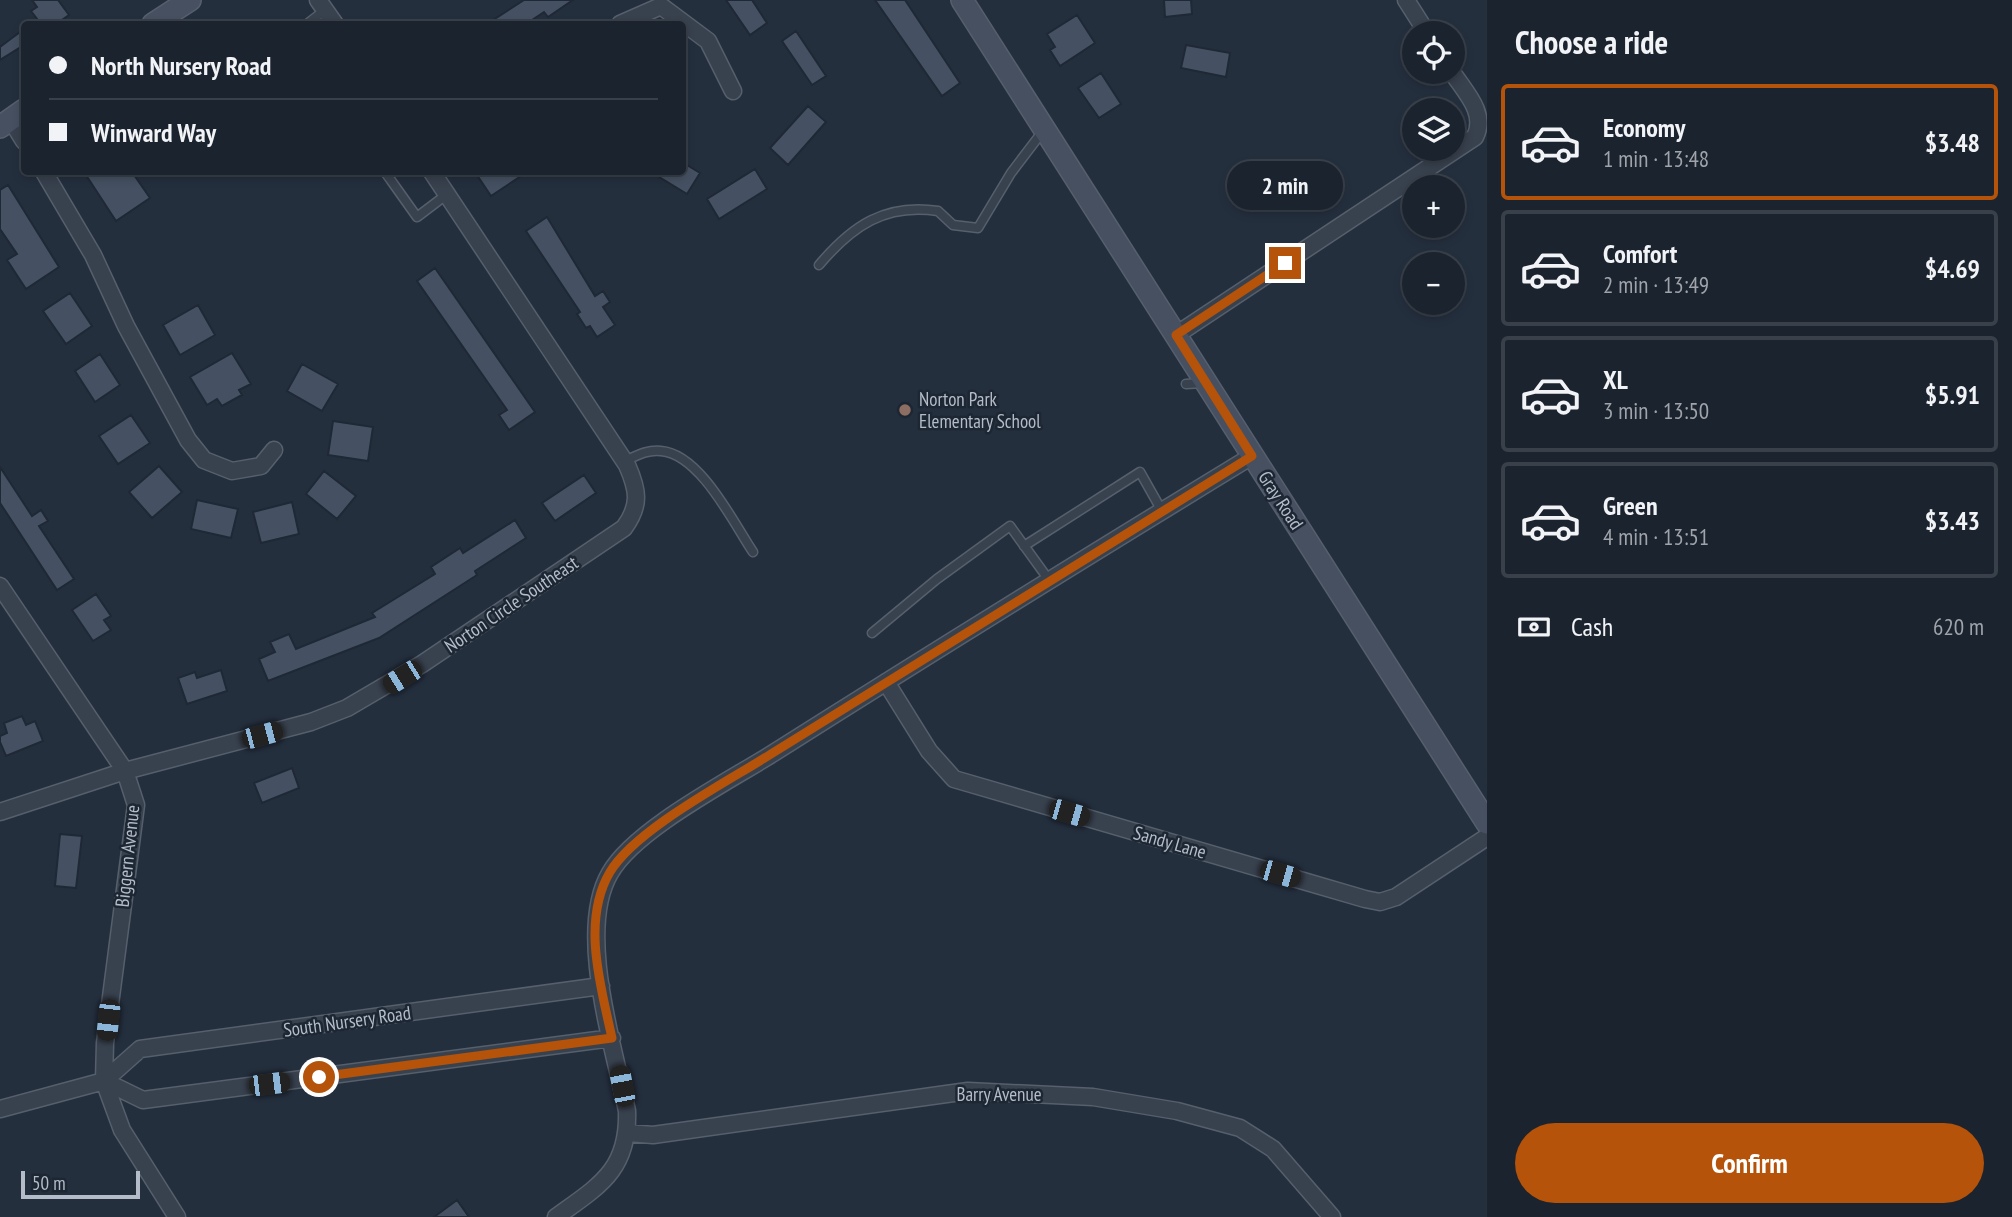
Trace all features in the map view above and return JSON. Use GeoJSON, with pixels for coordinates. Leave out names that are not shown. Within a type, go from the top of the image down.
{"type":"FeatureCollection","features":[{"type":"Feature","properties":{"kind":"street","name":"Gray Road"},"geometry":{"type":"LineString","coordinates":[[962,0],[1176,335],[1196,383],[1252,456],[1487,823]]}},
{"type":"Feature","properties":{"kind":"street"},"geometry":{"type":"LineString","coordinates":[[1406,0],[1419,21]]}},
{"type":"Feature","properties":{"kind":"street"},"geometry":{"type":"LineString","coordinates":[[157,21],[178,3]]}},
{"type":"Feature","properties":{"kind":"street"},"geometry":{"type":"LineString","coordinates":[[322,5],[333,21]]}},
{"type":"Feature","properties":{"kind":"street"},"geometry":{"type":"LineString","coordinates":[[628,21],[661,6],[681,21]]}},
{"type":"Feature","properties":{"kind":"street"},"geometry":{"type":"LineString","coordinates":[[686,25],[708,41],[733,91]]}},
{"type":"Feature","properties":{"kind":"street"},"geometry":{"type":"LineString","coordinates":[[1176,335],[1475,137],[1481,126],[1479,113],[1460,84]]}},
{"type":"Feature","properties":{"kind":"street"},"geometry":{"type":"LineString","coordinates":[[12,119],[21,136]]}},
{"type":"Feature","properties":{"kind":"street"},"geometry":{"type":"LineString","coordinates":[[46,175],[93,255],[126,326],[188,440],[204,460],[232,471],[261,466],[274,450]]}},
{"type":"Feature","properties":{"kind":"street","name":"Norton Circle Southeast"},"geometry":{"type":"LineString","coordinates":[[0,812],[125,771],[311,722],[381,689],[624,528],[638,504],[634,481],[625,461],[434,175]]}},
{"type":"Feature","properties":{"kind":"street"},"geometry":{"type":"LineString","coordinates":[[556,1217],[603,1183],[622,1154],[628,1133],[627,1111],[595,946],[598,908],[609,873],[629,849],[678,813],[1252,456]]}},
{"type":"Feature","properties":{"kind":"street","name":"Biggern Avenue"},"geometry":{"type":"LineString","coordinates":[[0,586],[125,771],[135,805],[105,1043],[104,1081]]}},
{"type":"Feature","properties":{"kind":"street","name":"Sandy Lane"},"geometry":{"type":"LineString","coordinates":[[886,682],[929,751],[954,779],[1365,899],[1380,902],[1396,897],[1487,837]]}},
{"type":"Feature","properties":{"kind":"street","name":"South Nursery Road"},"geometry":{"type":"LineString","coordinates":[[104,1081],[140,1049],[601,986]]}},
{"type":"Feature","properties":{"kind":"street"},"geometry":{"type":"LineString","coordinates":[[0,1109],[104,1081],[143,1100],[612,1038]]}},
{"type":"Feature","properties":{"kind":"street"},"geometry":{"type":"LineString","coordinates":[[104,1081],[122,1130],[177,1217]]}},
{"type":"Feature","properties":{"kind":"street","name":"Barry Avenue"},"geometry":{"type":"LineString","coordinates":[[628,1133],[653,1135],[968,1091],[1093,1097],[1177,1111],[1240,1128],[1273,1149],[1332,1217]]}},
{"type":"Feature","properties":{"kind":"lane"},"geometry":{"type":"LineString","coordinates":[[309,21],[322,5]]}},
{"type":"Feature","properties":{"kind":"lane"},"geometry":{"type":"LineString","coordinates":[[819,265],[842,238],[900,208],[938,211],[953,225],[978,228],[1011,173],[1044,129]]}},
{"type":"Feature","properties":{"kind":"lane"},"geometry":{"type":"LineString","coordinates":[[387,175],[417,217],[446,195]]}},
{"type":"Feature","properties":{"kind":"lane"},"geometry":{"type":"LineString","coordinates":[[625,461],[658,450],[674,453],[684,460],[709,486],[753,552]]}},
{"type":"Feature","properties":{"kind":"lane"},"geometry":{"type":"LineString","coordinates":[[1024,546],[1140,472],[1163,511]]}},
{"type":"Feature","properties":{"kind":"lane"},"geometry":{"type":"LineString","coordinates":[[872,633],[937,579],[1010,526],[1049,580]]}},
{"type":"Feature","properties":{"kind":"building"},"geometry":{"type":"Polygon","coordinates":[[[32,0],[58,0],[69,15],[60,21],[39,21],[31,11],[37,7],[32,0]]]}},
{"type":"Feature","properties":{"kind":"building"},"geometry":{"type":"Polygon","coordinates":[[[524,0],[573,0],[548,17],[544,12],[530,21],[492,21],[524,0]]]}},
{"type":"Feature","properties":{"kind":"building"},"geometry":{"type":"Polygon","coordinates":[[[726,0],[752,0],[767,23],[750,35],[726,0]]]}},
{"type":"Feature","properties":{"kind":"building"},"geometry":{"type":"Polygon","coordinates":[[[875,0],[905,0],[960,83],[942,96],[875,0]]]}},
{"type":"Feature","properties":{"kind":"building"},"geometry":{"type":"Polygon","coordinates":[[[1164,0],[1191,0],[1192,14],[1165,17],[1164,0]]]}},
{"type":"Feature","properties":{"kind":"building"},"geometry":{"type":"Polygon","coordinates":[[[1077,15],[1095,43],[1060,66],[1050,50],[1055,47],[1047,34],[1077,15]]]}},
{"type":"Feature","properties":{"kind":"building"},"geometry":{"type":"Polygon","coordinates":[[[21,31],[21,47],[0,60],[0,47],[21,31]]]}},
{"type":"Feature","properties":{"kind":"building"},"geometry":{"type":"Polygon","coordinates":[[[796,31],[826,76],[812,85],[782,41],[796,31]]]}},
{"type":"Feature","properties":{"kind":"building"},"geometry":{"type":"Polygon","coordinates":[[[1186,45],[1230,53],[1226,77],[1181,68],[1186,45]]]}},
{"type":"Feature","properties":{"kind":"building"},"geometry":{"type":"Polygon","coordinates":[[[1101,73],[1121,104],[1099,118],[1078,88],[1101,73]]]}},
{"type":"Feature","properties":{"kind":"building"},"geometry":{"type":"Polygon","coordinates":[[[808,106],[826,122],[788,165],[770,148],[808,106]]]}},
{"type":"Feature","properties":{"kind":"building"},"geometry":{"type":"Polygon","coordinates":[[[686,164],[700,173],[687,194],[656,175],[686,175],[686,164]]]}},
{"type":"Feature","properties":{"kind":"building"},"geometry":{"type":"Polygon","coordinates":[[[755,169],[767,189],[719,219],[707,199],[755,169]]]}},
{"type":"Feature","properties":{"kind":"building"},"geometry":{"type":"Polygon","coordinates":[[[86,175],[134,175],[150,198],[116,221],[86,175]]]}},
{"type":"Feature","properties":{"kind":"building"},"geometry":{"type":"Polygon","coordinates":[[[477,175],[522,175],[491,196],[477,175]]]}},
{"type":"Feature","properties":{"kind":"building"},"geometry":{"type":"Polygon","coordinates":[[[8,185],[59,267],[26,289],[7,260],[17,254],[0,229],[0,190],[8,185]]]}},
{"type":"Feature","properties":{"kind":"building"},"geometry":{"type":"Polygon","coordinates":[[[547,217],[595,296],[603,291],[610,302],[603,307],[615,325],[597,337],[590,326],[586,328],[577,314],[580,312],[526,231],[547,217]]]}},
{"type":"Feature","properties":{"kind":"building"},"geometry":{"type":"Polygon","coordinates":[[[435,268],[535,412],[509,430],[499,415],[507,410],[417,281],[435,268]]]}},
{"type":"Feature","properties":{"kind":"building"},"geometry":{"type":"Polygon","coordinates":[[[70,293],[92,326],[66,344],[43,311],[70,293]]]}},
{"type":"Feature","properties":{"kind":"building"},"geometry":{"type":"Polygon","coordinates":[[[198,305],[215,335],[180,355],[163,325],[198,305]]]}},
{"type":"Feature","properties":{"kind":"building"},"geometry":{"type":"Polygon","coordinates":[[[232,353],[251,384],[239,390],[242,395],[222,406],[217,399],[207,405],[190,377],[232,353]]]}},
{"type":"Feature","properties":{"kind":"building"},"geometry":{"type":"Polygon","coordinates":[[[100,354],[120,385],[95,402],[75,371],[100,354]]]}},
{"type":"Feature","properties":{"kind":"building"},"geometry":{"type":"Polygon","coordinates":[[[302,364],[338,384],[322,411],[287,391],[302,364]]]}},
{"type":"Feature","properties":{"kind":"building"},"geometry":{"type":"Polygon","coordinates":[[[131,415],[150,443],[118,464],[99,436],[131,415]]]}},
{"type":"Feature","properties":{"kind":"building"},"geometry":{"type":"Polygon","coordinates":[[[333,421],[373,427],[368,461],[328,455],[333,421]]]}},
{"type":"Feature","properties":{"kind":"building"},"geometry":{"type":"Polygon","coordinates":[[[159,466],[182,492],[152,518],[129,492],[159,466]]]}},
{"type":"Feature","properties":{"kind":"building"},"geometry":{"type":"Polygon","coordinates":[[[0,467],[32,516],[41,510],[48,521],[39,526],[74,579],[57,590],[0,503],[0,467]]]}},
{"type":"Feature","properties":{"kind":"building"},"geometry":{"type":"Polygon","coordinates":[[[324,471],[356,496],[337,519],[306,494],[324,471]]]}},
{"type":"Feature","properties":{"kind":"building"},"geometry":{"type":"Polygon","coordinates":[[[584,475],[596,493],[555,521],[542,503],[584,475]]]}},
{"type":"Feature","properties":{"kind":"building"},"geometry":{"type":"Polygon","coordinates":[[[197,500],[238,509],[231,538],[191,529],[197,500]]]}},
{"type":"Feature","properties":{"kind":"building"},"geometry":{"type":"Polygon","coordinates":[[[292,502],[299,534],[261,543],[253,512],[292,502]]]}},
{"type":"Feature","properties":{"kind":"building"},"geometry":{"type":"Polygon","coordinates":[[[515,520],[526,538],[475,571],[477,575],[379,638],[268,681],[259,659],[275,652],[270,642],[289,634],[296,649],[375,617],[372,613],[435,574],[431,567],[460,548],[463,553],[515,520]]]}},
{"type":"Feature","properties":{"kind":"building"},"geometry":{"type":"Polygon","coordinates":[[[96,594],[111,616],[104,620],[111,630],[93,641],[72,610],[96,594]]]}},
{"type":"Feature","properties":{"kind":"building"},"geometry":{"type":"Polygon","coordinates":[[[221,670],[227,691],[187,704],[178,678],[195,672],[197,678],[221,670]]]}},
{"type":"Feature","properties":{"kind":"building"},"geometry":{"type":"Polygon","coordinates":[[[22,716],[26,725],[35,721],[43,741],[6,756],[0,742],[0,736],[7,733],[4,723],[22,716]]]}},
{"type":"Feature","properties":{"kind":"building"},"geometry":{"type":"Polygon","coordinates":[[[292,768],[299,788],[262,803],[254,783],[292,768]]]}},
{"type":"Feature","properties":{"kind":"building"},"geometry":{"type":"Polygon","coordinates":[[[60,834],[82,836],[76,888],[55,886],[60,834]]]}},
{"type":"Feature","properties":{"kind":"building"},"geometry":{"type":"Polygon","coordinates":[[[457,1200],[469,1217],[434,1217],[457,1200]]]}},
{"type":"Feature","properties":{"kind":"place","name":"Norton Park Elementary School"},"geometry":{"type":"Point","coordinates":[905,410]}},
{"type":"Feature","properties":{"kind":"route"},"geometry":{"type":"LineString","coordinates":[[319,1077],[612,1038],[595,946],[598,908],[609,873],[629,849],[678,813],[1252,456],[1176,335],[1285,263]]}}]}
